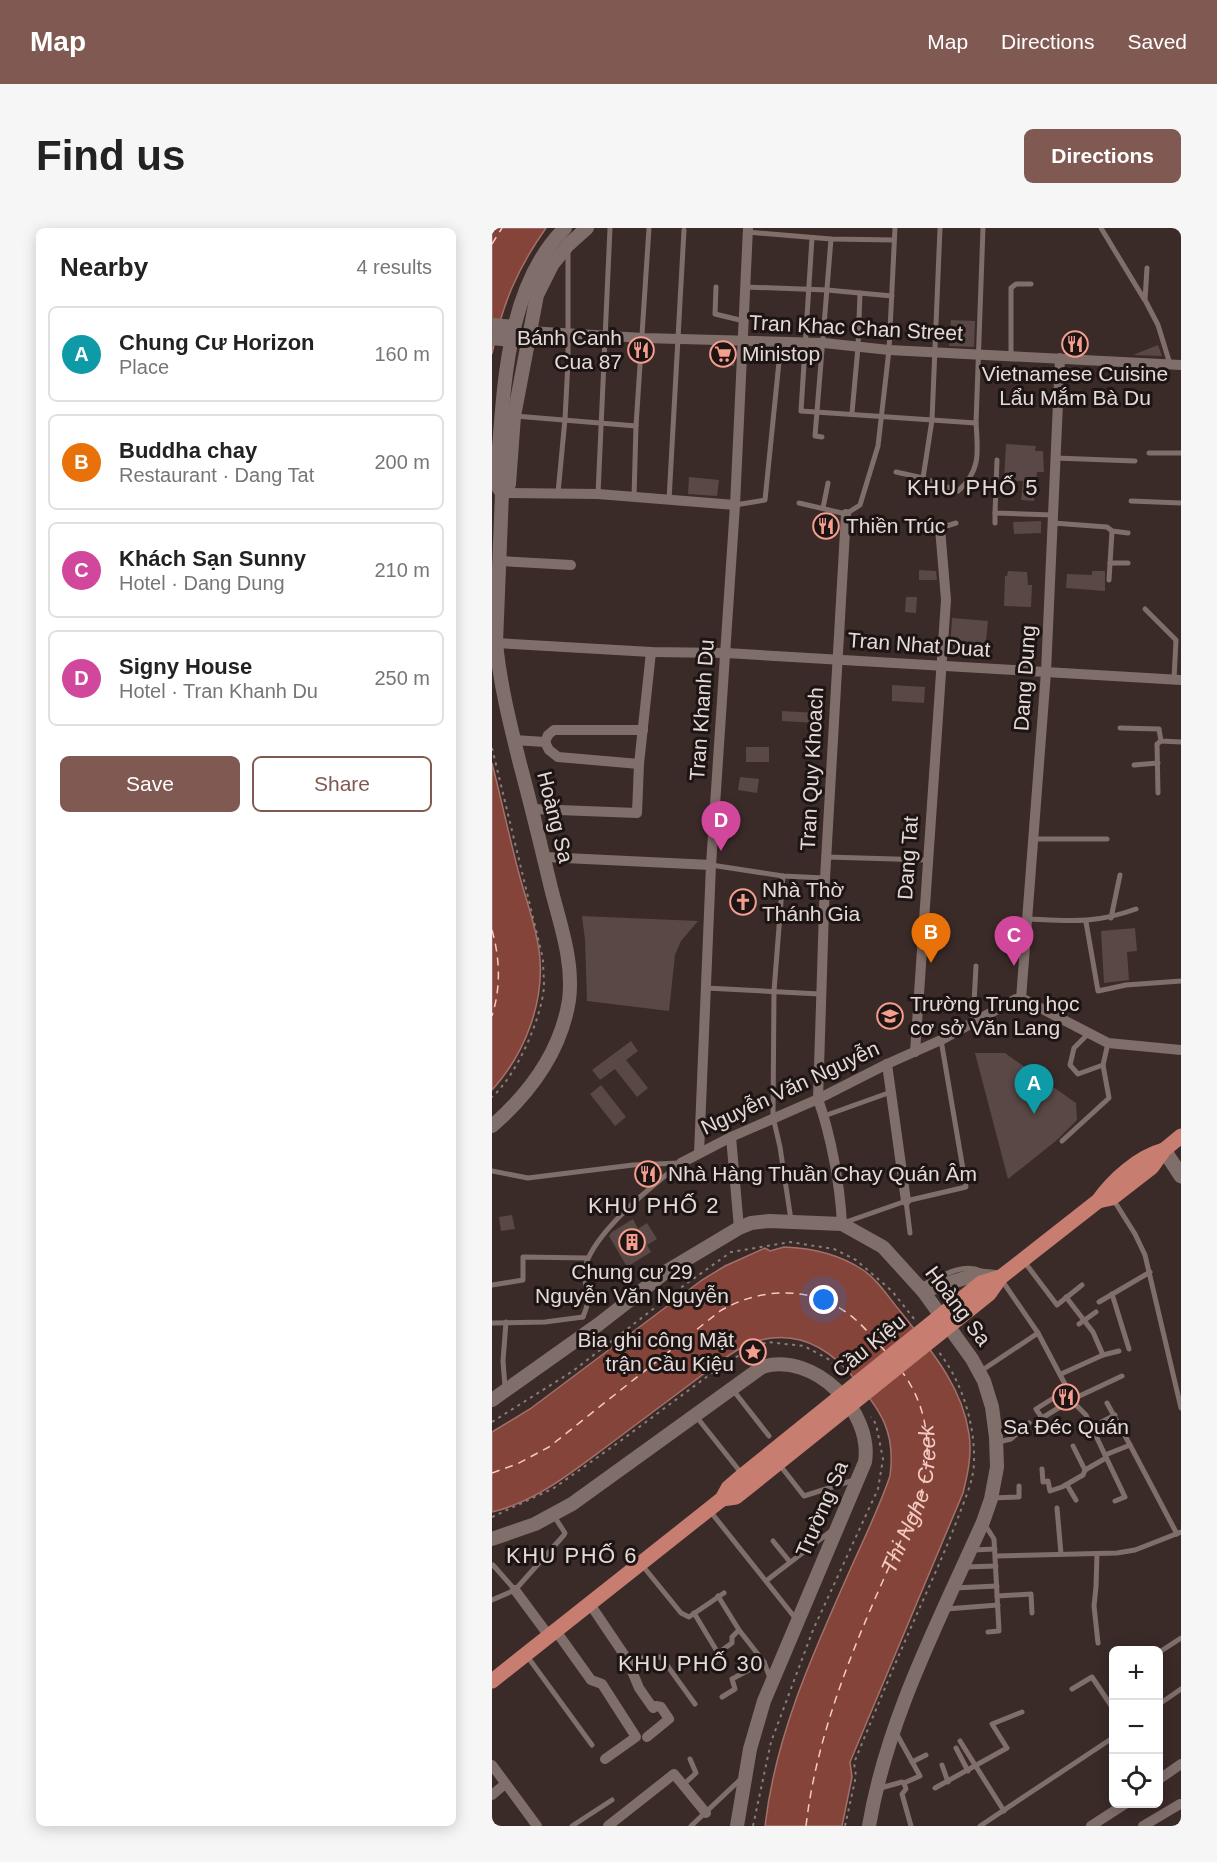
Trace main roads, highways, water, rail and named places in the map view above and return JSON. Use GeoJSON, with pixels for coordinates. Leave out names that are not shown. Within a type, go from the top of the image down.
{"type":"FeatureCollection","features":[{"type":"Feature","properties":{"kind":"main road","name":"Cầu Kiệu"},"geometry":{"type":"LineString","coordinates":[[788,1447],[994,1281],[1105,1199],[1107,1188],[1148,1154],[1164,1150],[1181,1136]]}},
{"type":"Feature","properties":{"kind":"main road"},"geometry":{"type":"LineString","coordinates":[[1164,1150],[1181,1176]]}},
{"type":"Feature","properties":{"kind":"main road"},"geometry":{"type":"LineString","coordinates":[[722,1499],[736,1497],[778,1463],[788,1447]]}},
{"type":"Feature","properties":{"kind":"main road"},"geometry":{"type":"LineString","coordinates":[[492,1681],[722,1499],[728,1488],[742,1475],[788,1447]]}},
{"type":"Feature","properties":{"kind":"water"},"geometry":{"type":"Polygon","coordinates":[[[492,228],[546,228],[512,288],[492,354],[492,228]]]}},
{"type":"Feature","properties":{"kind":"water"},"geometry":{"type":"Polygon","coordinates":[[[492,763],[535,930],[540,969],[536,1007],[523,1043],[504,1076],[492,1090],[492,763]]]}},
{"type":"Feature","properties":{"kind":"water","name":"Thi Nghe Creek"},"geometry":{"type":"Polygon","coordinates":[[[784,1247],[815,1250],[854,1264],[883,1289],[922,1339],[952,1383],[965,1416],[970,1441],[969,1464],[963,1493],[850,1762],[852,1777],[842,1826],[765,1826],[778,1757],[799,1690],[890,1476],[891,1447],[884,1423],[864,1390],[838,1361],[818,1348],[796,1339],[772,1338],[740,1348],[552,1486],[523,1501],[492,1512],[492,1432],[530,1409],[702,1280],[725,1266],[765,1248],[770,1251],[784,1247]]]}},
{"type":"Feature","properties":{"kind":"place","name":"Vietnamese Cuisine Lẩu Mắm Bà Du"},"geometry":{"type":"Point","coordinates":[1075,344]}},
{"type":"Feature","properties":{"kind":"place","name":"Bánh Canh Cua 87"},"geometry":{"type":"Point","coordinates":[641,350]}},
{"type":"Feature","properties":{"kind":"place","name":"Ministop"},"geometry":{"type":"Point","coordinates":[723,354]}},
{"type":"Feature","properties":{"kind":"place","name":"Thiền Trúc"},"geometry":{"type":"Point","coordinates":[826,526]}},
{"type":"Feature","properties":{"kind":"place","name":"Signy House"},"geometry":{"type":"Point","coordinates":[721,851]}},
{"type":"Feature","properties":{"kind":"place","name":"Nhà Thờ Thánh Gia"},"geometry":{"type":"Point","coordinates":[743,902]}},
{"type":"Feature","properties":{"kind":"place","name":"Buddha chay"},"geometry":{"type":"Point","coordinates":[931,963]}},
{"type":"Feature","properties":{"kind":"place","name":"Khách Sạn Sunny"},"geometry":{"type":"Point","coordinates":[1014,966]}},
{"type":"Feature","properties":{"kind":"place","name":"Trường Trung học cơ sở Văn Lang"},"geometry":{"type":"Point","coordinates":[890,1016]}},
{"type":"Feature","properties":{"kind":"place","name":"Chung Cư Horizon"},"geometry":{"type":"Point","coordinates":[1034,1114]}},
{"type":"Feature","properties":{"kind":"place","name":"Nhà Hàng Thuần Chay Quán Âm"},"geometry":{"type":"Point","coordinates":[648,1174]}},
{"type":"Feature","properties":{"kind":"place","name":"Chung cư 29 Nguyễn Văn Nguyễn"},"geometry":{"type":"Point","coordinates":[632,1242]}},
{"type":"Feature","properties":{"kind":"place","name":"Bia ghi công Mặt trận Cầu Kiệu"},"geometry":{"type":"Point","coordinates":[753,1352]}},
{"type":"Feature","properties":{"kind":"place","name":"Sa Đéc Quán"},"geometry":{"type":"Point","coordinates":[1066,1397]}},
{"type":"Feature","properties":{"kind":"district","name":"KHU PHỐ 5"},"geometry":{"type":"Point","coordinates":[973,487]}},
{"type":"Feature","properties":{"kind":"district","name":"KHU PHỐ 2"},"geometry":{"type":"Point","coordinates":[654,1205]}},
{"type":"Feature","properties":{"kind":"district","name":"KHU PHỐ 6"},"geometry":{"type":"Point","coordinates":[572,1555]}},
{"type":"Feature","properties":{"kind":"district","name":"KHU PHỐ 30"},"geometry":{"type":"Point","coordinates":[691,1663]}}]}
